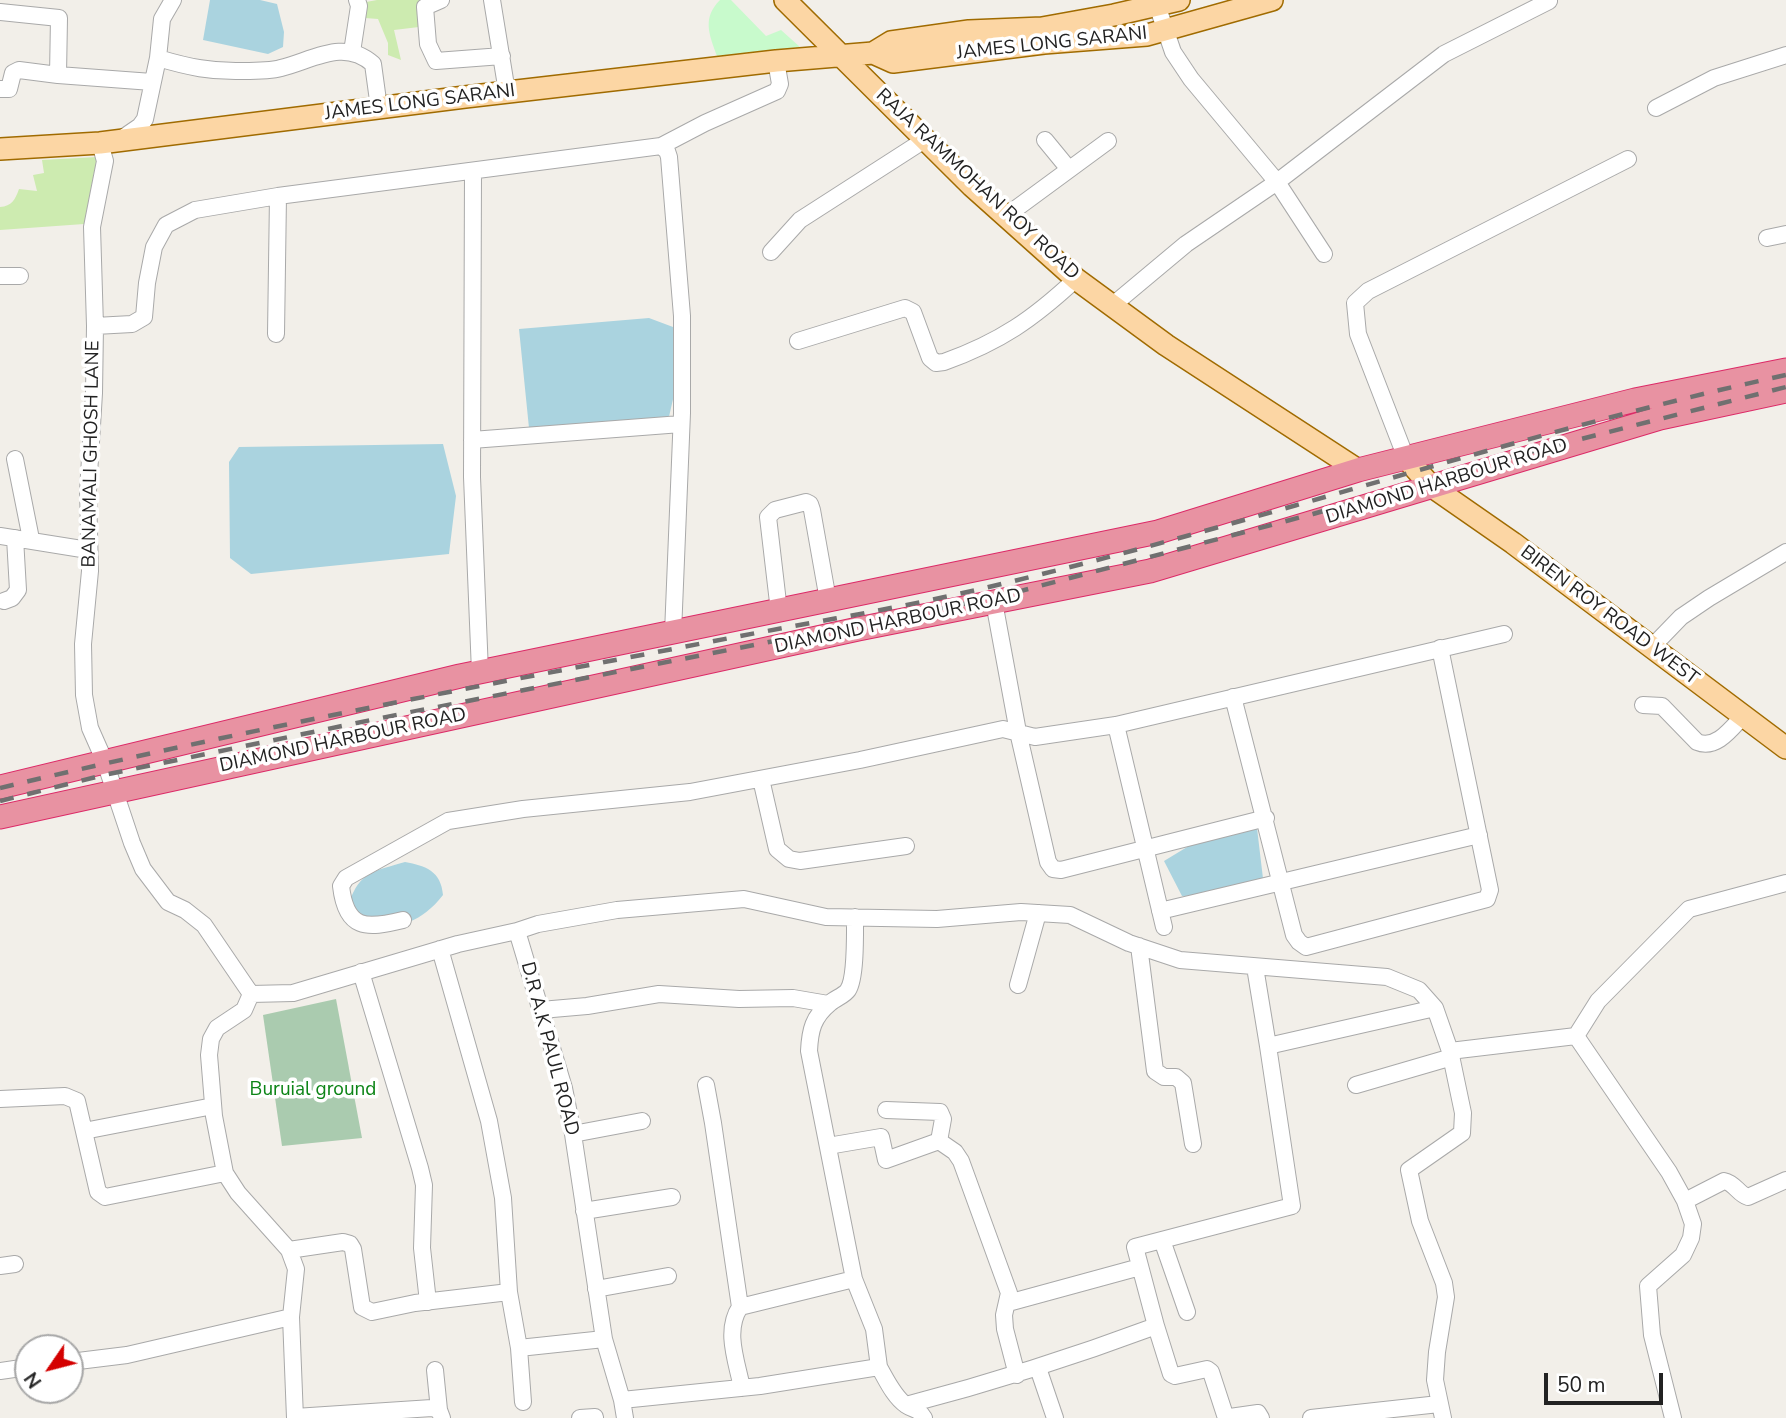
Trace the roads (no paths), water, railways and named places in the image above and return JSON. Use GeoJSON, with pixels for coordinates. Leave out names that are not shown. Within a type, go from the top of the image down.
{"type":"FeatureCollection","features":[{"type":"Feature","properties":{"kind":"highway","name":"DIAMOND HARBOUR ROAD"},"geometry":{"type":"LineString","coordinates":[[0,787],[480,672],[1158,532],[1358,470],[1619,404],[1786,370]]}},
{"type":"Feature","properties":{"kind":"highway","name":"DIAMOND HARBOUR ROAD"},"geometry":{"type":"LineString","coordinates":[[0,817],[892,622],[1150,571],[1660,418],[1786,391]]}},
{"type":"Feature","properties":{"kind":"highway"},"geometry":{"type":"LineString","coordinates":[[1619,404],[1625,429]]}},
{"type":"Feature","properties":{"kind":"highway"},"geometry":{"type":"LineString","coordinates":[[886,589],[892,622]]}},
{"type":"Feature","properties":{"kind":"main road","name":"RAJA RAMMOHAN ROY ROAD"},"geometry":{"type":"LineString","coordinates":[[785,0],[1006,216],[1076,279],[1166,345],[1358,470]]}},
{"type":"Feature","properties":{"kind":"main road"},"geometry":{"type":"LineString","coordinates":[[873,53],[891,42],[969,31],[1042,28],[1142,5],[1179,0]]}},
{"type":"Feature","properties":{"kind":"main road","name":"JAMES LONG SARANI"},"geometry":{"type":"LineString","coordinates":[[0,149],[109,142],[839,54],[873,53],[893,62],[1044,43],[1147,35],[1272,0]]}},
{"type":"Feature","properties":{"kind":"main road","name":"BIREN ROY ROAD WEST"},"geometry":{"type":"LineString","coordinates":[[1406,458],[1431,486],[1513,543],[1786,748]]}},
{"type":"Feature","properties":{"kind":"street"},"geometry":{"type":"LineString","coordinates":[[109,142],[140,126],[145,119],[158,58],[162,19],[173,0]]}},
{"type":"Feature","properties":{"kind":"street"},"geometry":{"type":"LineString","coordinates":[[352,52],[359,6],[357,0]]}},
{"type":"Feature","properties":{"kind":"street"},"geometry":{"type":"LineString","coordinates":[[441,0],[425,7],[428,44],[436,61],[502,55]]}},
{"type":"Feature","properties":{"kind":"street"},"geometry":{"type":"LineString","coordinates":[[492,0],[507,92]]}},
{"type":"Feature","properties":{"kind":"street"},"geometry":{"type":"LineString","coordinates":[[1113,305],[1186,244],[1277,182],[1444,54],[1549,1]]}},
{"type":"Feature","properties":{"kind":"street"},"geometry":{"type":"LineString","coordinates":[[1142,5],[1164,30],[1173,52],[1191,79],[1277,182],[1324,254]]}},
{"type":"Feature","properties":{"kind":"street"},"geometry":{"type":"LineString","coordinates":[[0,12],[59,18],[58,75]]}},
{"type":"Feature","properties":{"kind":"street"},"geometry":{"type":"LineString","coordinates":[[158,58],[198,69],[245,71],[278,68],[335,51],[359,53],[373,64],[379,108]]}},
{"type":"Feature","properties":{"kind":"street"},"geometry":{"type":"LineString","coordinates":[[1656,108],[1714,78],[1786,55]]}},
{"type":"Feature","properties":{"kind":"street"},"geometry":{"type":"LineString","coordinates":[[95,326],[132,324],[144,317],[154,247],[166,225],[195,210],[661,146],[705,122],[777,91],[780,88],[776,61]]}},
{"type":"Feature","properties":{"kind":"street"},"geometry":{"type":"LineString","coordinates":[[0,89],[9,89],[13,74],[19,71],[152,82]]}},
{"type":"Feature","properties":{"kind":"street"},"geometry":{"type":"LineString","coordinates":[[771,252],[800,220],[926,139]]}},
{"type":"Feature","properties":{"kind":"street"},"geometry":{"type":"LineString","coordinates":[[1045,140],[1068,168]]}},
{"type":"Feature","properties":{"kind":"street"},"geometry":{"type":"LineString","coordinates":[[1006,216],[1108,141]]}},
{"type":"Feature","properties":{"kind":"street","name":"BANAMALI GHOSH LANE"},"geometry":{"type":"LineString","coordinates":[[109,142],[92,227],[95,326],[88,550],[90,571],[83,644],[84,695],[90,728],[106,762],[114,792]]}},
{"type":"Feature","properties":{"kind":"street"},"geometry":{"type":"LineString","coordinates":[[661,146],[667,150],[669,157],[682,316],[673,632]]}},
{"type":"Feature","properties":{"kind":"street"},"geometry":{"type":"LineString","coordinates":[[1406,458],[1358,334],[1355,303],[1368,291],[1629,159]]}},
{"type":"Feature","properties":{"kind":"street"},"geometry":{"type":"LineString","coordinates":[[473,171],[472,440],[480,672]]}},
{"type":"Feature","properties":{"kind":"street"},"geometry":{"type":"LineString","coordinates":[[276,334],[278,197]]}},
{"type":"Feature","properties":{"kind":"street"},"geometry":{"type":"LineString","coordinates":[[1767,238],[1786,234]]}},
{"type":"Feature","properties":{"kind":"street"},"geometry":{"type":"LineString","coordinates":[[0,276],[20,276]]}},
{"type":"Feature","properties":{"kind":"street"},"geometry":{"type":"LineString","coordinates":[[797,341],[905,308],[913,312],[930,358],[936,363],[944,362],[997,341],[1041,311],[1076,279]]}},
{"type":"Feature","properties":{"kind":"street"},"geometry":{"type":"LineString","coordinates":[[472,440],[681,424]]}},
{"type":"Feature","properties":{"kind":"street"},"geometry":{"type":"LineString","coordinates":[[4,601],[12,598],[18,590],[15,459]]}},
{"type":"Feature","properties":{"kind":"street"},"geometry":{"type":"LineString","coordinates":[[779,611],[768,517],[775,510],[806,502],[812,510],[828,600]]}},
{"type":"Feature","properties":{"kind":"street"},"geometry":{"type":"LineString","coordinates":[[15,537],[88,550]]}},
{"type":"Feature","properties":{"kind":"street"},"geometry":{"type":"LineString","coordinates":[[1651,648],[1681,617],[1786,552]]}},
{"type":"Feature","properties":{"kind":"street"},"geometry":{"type":"LineString","coordinates":[[994,603],[1018,732],[1048,862],[1053,869],[1061,870],[1266,818]]}},
{"type":"Feature","properties":{"kind":"street"},"geometry":{"type":"LineString","coordinates":[[403,920],[377,927],[353,920],[345,907],[341,886],[346,878],[448,821],[523,809],[690,792],[1003,729],[1035,737],[1116,725],[1504,634]]}},
{"type":"Feature","properties":{"kind":"street"},"geometry":{"type":"LineString","coordinates":[[1233,697],[1294,935],[1306,947],[1487,899],[1490,890],[1440,648]]}},
{"type":"Feature","properties":{"kind":"street"},"geometry":{"type":"LineString","coordinates":[[1643,705],[1662,706],[1697,742],[1703,744],[1711,744],[1721,738],[1743,716]]}},
{"type":"Feature","properties":{"kind":"street"},"geometry":{"type":"LineString","coordinates":[[1116,725],[1162,919],[1281,882],[1479,835]]}},
{"type":"Feature","properties":{"kind":"street"},"geometry":{"type":"LineString","coordinates":[[761,779],[778,849],[789,859],[800,861],[906,846]]}},
{"type":"Feature","properties":{"kind":"street"},"geometry":{"type":"LineString","coordinates":[[114,792],[143,869],[168,902],[185,910],[204,925],[251,994]]}},
{"type":"Feature","properties":{"kind":"street"},"geometry":{"type":"LineString","coordinates":[[1356,1085],[1451,1054],[1576,1036],[1598,1001],[1689,909],[1786,883]]}},
{"type":"Feature","properties":{"kind":"street"},"geometry":{"type":"LineString","coordinates":[[251,994],[293,993],[538,923],[617,909],[744,899],[826,917],[937,919],[1021,912],[1070,915],[1139,946],[1180,960],[1387,978],[1419,990],[1435,1008],[1451,1054],[1463,1113],[1462,1133],[1409,1170],[1420,1221],[1439,1270],[1446,1297],[1435,1380],[1441,1411],[1311,1418]]}},
{"type":"Feature","properties":{"kind":"street"},"geometry":{"type":"LineString","coordinates":[[1018,985],[1038,913]]}},
{"type":"Feature","properties":{"kind":"street"},"geometry":{"type":"LineString","coordinates":[[855,917],[851,983],[848,991],[828,1004],[810,1025],[809,1051],[813,1082],[854,1279],[874,1329],[880,1367],[888,1384],[906,1405],[918,1410],[924,1418]]}},
{"type":"Feature","properties":{"kind":"street","name":"D.R A.K PAUL ROAD"},"geometry":{"type":"LineString","coordinates":[[517,931],[564,1088],[604,1339],[625,1418]]}},
{"type":"Feature","properties":{"kind":"street"},"geometry":{"type":"LineString","coordinates":[[1139,946],[1155,1071],[1164,1077],[1177,1077],[1183,1083],[1193,1144]]}},
{"type":"Feature","properties":{"kind":"street"},"geometry":{"type":"LineString","coordinates":[[440,949],[489,1121],[502,1198],[509,1293],[519,1348],[523,1402]]}},
{"type":"Feature","properties":{"kind":"street"},"geometry":{"type":"LineString","coordinates":[[1255,967],[1292,1206],[1135,1247],[1171,1374],[1175,1376],[1207,1369],[1211,1372],[1226,1415],[1230,1417],[1258,1413],[1261,1418]]}},
{"type":"Feature","properties":{"kind":"street"},"geometry":{"type":"LineString","coordinates":[[361,972],[424,1185],[422,1248],[428,1302]]}},
{"type":"Feature","properties":{"kind":"street"},"geometry":{"type":"LineString","coordinates":[[251,994],[244,1010],[217,1028],[211,1039],[209,1055],[213,1107],[225,1173],[238,1193],[289,1250],[296,1269],[291,1317],[295,1417],[432,1408],[440,1414]]}},
{"type":"Feature","properties":{"kind":"street"},"geometry":{"type":"LineString","coordinates":[[541,1010],[587,1006],[659,994],[738,999],[793,998],[828,1004]]}},
{"type":"Feature","properties":{"kind":"street"},"geometry":{"type":"LineString","coordinates":[[1268,1046],[1435,1008]]}},
{"type":"Feature","properties":{"kind":"street"},"geometry":{"type":"LineString","coordinates":[[1576,1036],[1669,1172],[1685,1201],[1693,1224],[1692,1238],[1683,1255],[1648,1286],[1652,1335],[1673,1418]]}},
{"type":"Feature","properties":{"kind":"street"},"geometry":{"type":"LineString","coordinates":[[706,1086],[740,1307],[732,1319],[732,1336],[741,1388]]}},
{"type":"Feature","properties":{"kind":"street"},"geometry":{"type":"LineString","coordinates":[[0,1099],[65,1096],[77,1101],[98,1192],[105,1197],[225,1173]]}},
{"type":"Feature","properties":{"kind":"street"},"geometry":{"type":"LineString","coordinates":[[84,1130],[213,1107]]}},
{"type":"Feature","properties":{"kind":"street"},"geometry":{"type":"LineString","coordinates":[[886,1110],[940,1112],[943,1119],[939,1141]]}},
{"type":"Feature","properties":{"kind":"street"},"geometry":{"type":"LineString","coordinates":[[573,1134],[642,1121]]}},
{"type":"Feature","properties":{"kind":"street"},"geometry":{"type":"LineString","coordinates":[[828,1146],[881,1137],[886,1160],[939,1141]]}},
{"type":"Feature","properties":{"kind":"street"},"geometry":{"type":"LineString","coordinates":[[939,1141],[955,1152],[961,1161],[1009,1293],[1004,1315],[1005,1329],[1017,1375]]}},
{"type":"Feature","properties":{"kind":"street"},"geometry":{"type":"LineString","coordinates":[[1685,1201],[1724,1181],[1730,1182],[1742,1195],[1748,1197],[1786,1180]]}},
{"type":"Feature","properties":{"kind":"street"},"geometry":{"type":"LineString","coordinates":[[584,1211],[672,1198]]}},
{"type":"Feature","properties":{"kind":"street"},"geometry":{"type":"LineString","coordinates":[[1162,1240],[1187,1312]]}},
{"type":"Feature","properties":{"kind":"street"},"geometry":{"type":"LineString","coordinates":[[289,1250],[343,1242],[349,1244],[353,1249],[362,1307],[366,1311],[509,1293]]}},
{"type":"Feature","properties":{"kind":"street"},"geometry":{"type":"LineString","coordinates":[[1008,1303],[1140,1267]]}},
{"type":"Feature","properties":{"kind":"street"},"geometry":{"type":"LineString","coordinates":[[596,1289],[668,1276]]}},
{"type":"Feature","properties":{"kind":"street"},"geometry":{"type":"LineString","coordinates":[[740,1307],[854,1279]]}},
{"type":"Feature","properties":{"kind":"street"},"geometry":{"type":"LineString","coordinates":[[84,1360],[127,1354],[291,1317]]}},
{"type":"Feature","properties":{"kind":"street"},"geometry":{"type":"LineString","coordinates":[[906,1405],[1078,1356],[1156,1326]]}},
{"type":"Feature","properties":{"kind":"street"},"geometry":{"type":"LineString","coordinates":[[519,1348],[604,1339]]}},
{"type":"Feature","properties":{"kind":"street"},"geometry":{"type":"LineString","coordinates":[[622,1400],[741,1388],[880,1367]]}},
{"type":"Feature","properties":{"kind":"street"},"geometry":{"type":"LineString","coordinates":[[1038,1368],[1055,1418]]}},
{"type":"Feature","properties":{"kind":"street"},"geometry":{"type":"LineString","coordinates":[[435,1370],[440,1414]]}},
{"type":"Feature","properties":{"kind":"water"},"geometry":{"type":"Polygon","coordinates":[[[210,0],[260,0],[277,4],[284,32],[283,47],[268,54],[203,40],[210,0]]]}},
{"type":"Feature","properties":{"kind":"water"},"geometry":{"type":"Polygon","coordinates":[[[649,318],[673,327],[679,373],[668,421],[529,428],[519,329],[649,318]]]}},
{"type":"Feature","properties":{"kind":"water"},"geometry":{"type":"Polygon","coordinates":[[[443,444],[456,496],[449,554],[251,574],[230,558],[229,462],[239,447],[443,444]]]}},
{"type":"Feature","properties":{"kind":"water"},"geometry":{"type":"Polygon","coordinates":[[[1257,828],[1264,887],[1222,895],[1182,896],[1164,861],[1202,838],[1257,828]]]}},
{"type":"Feature","properties":{"kind":"water"},"geometry":{"type":"Polygon","coordinates":[[[405,862],[420,865],[436,875],[443,895],[427,912],[410,922],[368,931],[349,903],[353,892],[370,874],[405,862]]]}},
{"type":"Feature","properties":{"kind":"railway"},"geometry":{"type":"LineString","coordinates":[[0,788],[351,711],[957,594],[1192,535],[1587,424],[1786,375]]}},
{"type":"Feature","properties":{"kind":"railway"},"geometry":{"type":"LineString","coordinates":[[0,801],[104,775],[381,718],[994,598],[1313,514],[1510,457],[1786,387]]}},
{"type":"Feature","properties":{"kind":"park label","name":"Buruial ground"},"geometry":{"type":"Point","coordinates":[313,1090]}}]}
